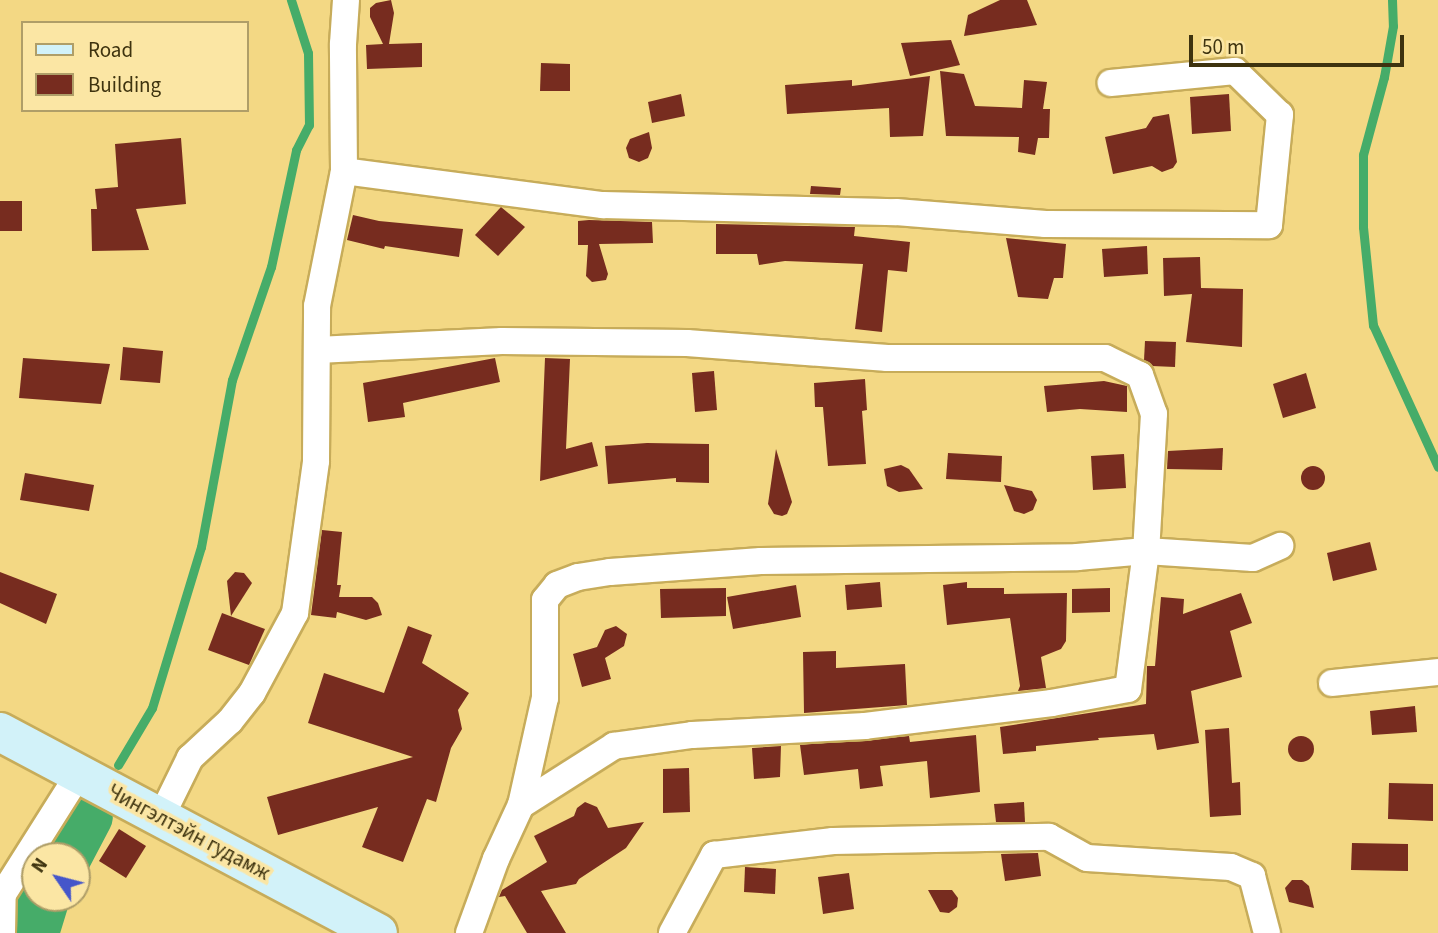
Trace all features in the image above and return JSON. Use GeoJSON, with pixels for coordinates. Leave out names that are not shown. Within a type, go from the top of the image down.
{"type":"FeatureCollection","features":[{"type":"Feature","properties":{"kind":"main road","name":"Чингэлтэйн гудамж"},"geometry":{"type":"LineString","coordinates":[[0,732],[378,933]]}},
{"type":"Feature","properties":{"kind":"street"},"geometry":{"type":"LineString","coordinates":[[161,817],[190,758],[230,721],[252,694],[295,614],[316,461],[317,306],[344,171],[343,44],[346,0]]}},
{"type":"Feature","properties":{"kind":"street"},"geometry":{"type":"LineString","coordinates":[[344,171],[603,205],[896,212],[1046,224],[1269,225],[1280,115],[1235,71],[1111,83]]}},
{"type":"Feature","properties":{"kind":"street"},"geometry":{"type":"LineString","coordinates":[[317,350],[555,341],[687,343],[887,358],[1105,358],[1140,375],[1154,414],[1146,551],[1128,689],[1052,703],[865,726],[692,734],[614,746],[521,805]]}},
{"type":"Feature","properties":{"kind":"street"},"geometry":{"type":"LineString","coordinates":[[469,933],[496,859],[521,805],[545,698],[545,600],[557,585],[578,577],[610,572],[761,561],[1077,557],[1146,551],[1253,558],[1280,545]]}},
{"type":"Feature","properties":{"kind":"street"},"geometry":{"type":"LineString","coordinates":[[1332,683],[1438,672]]}},
{"type":"Feature","properties":{"kind":"street"},"geometry":{"type":"LineString","coordinates":[[2,933],[3,894],[79,774]]}},
{"type":"Feature","properties":{"kind":"street"},"geometry":{"type":"LineString","coordinates":[[672,933],[714,855],[832,841],[1049,837],[1087,858],[1231,867],[1252,876],[1267,933]]}},
{"type":"Feature","properties":{"kind":"building"},"geometry":{"type":"Polygon","coordinates":[[[391,0],[394,13],[389,44],[422,43],[422,67],[367,69],[366,45],[383,44],[370,17],[370,8],[376,3],[391,0]]]}},
{"type":"Feature","properties":{"kind":"building"},"geometry":{"type":"Polygon","coordinates":[[[1000,0],[1027,0],[1037,25],[964,36],[968,15],[1000,0]]]}},
{"type":"Feature","properties":{"kind":"building"},"geometry":{"type":"Polygon","coordinates":[[[951,40],[960,65],[910,76],[901,43],[951,40]]]}},
{"type":"Feature","properties":{"kind":"building"},"geometry":{"type":"Polygon","coordinates":[[[541,63],[570,64],[570,91],[540,91],[541,63]]]}},
{"type":"Feature","properties":{"kind":"building"},"geometry":{"type":"Polygon","coordinates":[[[940,71],[964,74],[975,106],[1022,108],[1024,80],[1047,82],[1043,109],[1050,109],[1049,138],[1038,138],[1035,155],[1018,152],[1019,137],[946,136],[940,71]]]}},
{"type":"Feature","properties":{"kind":"building"},"geometry":{"type":"Polygon","coordinates":[[[930,76],[923,136],[890,137],[889,108],[787,114],[785,85],[852,80],[852,86],[930,76]]]}},
{"type":"Feature","properties":{"kind":"building"},"geometry":{"type":"Polygon","coordinates":[[[681,94],[685,116],[652,123],[648,102],[681,94]]]}},
{"type":"Feature","properties":{"kind":"building"},"geometry":{"type":"Polygon","coordinates":[[[1229,94],[1231,131],[1192,134],[1190,97],[1229,94]]]}},
{"type":"Feature","properties":{"kind":"building"},"geometry":{"type":"Polygon","coordinates":[[[1169,114],[1177,162],[1173,168],[1162,172],[1152,166],[1113,174],[1105,137],[1146,128],[1153,117],[1169,114]]]}},
{"type":"Feature","properties":{"kind":"building"},"geometry":{"type":"Polygon","coordinates":[[[649,132],[652,148],[648,158],[639,162],[629,158],[626,148],[630,139],[649,132]]]}},
{"type":"Feature","properties":{"kind":"building"},"geometry":{"type":"Polygon","coordinates":[[[181,138],[186,204],[136,209],[149,250],[92,251],[91,209],[97,209],[95,189],[118,187],[115,144],[181,138]]]}},
{"type":"Feature","properties":{"kind":"building"},"geometry":{"type":"Polygon","coordinates":[[[811,186],[841,188],[840,195],[810,194],[811,186]]]}},
{"type":"Feature","properties":{"kind":"building"},"geometry":{"type":"Polygon","coordinates":[[[0,201],[22,201],[22,231],[0,231],[0,201]]]}},
{"type":"Feature","properties":{"kind":"building"},"geometry":{"type":"Polygon","coordinates":[[[501,207],[525,227],[498,256],[475,235],[501,207]]]}},
{"type":"Feature","properties":{"kind":"building"},"geometry":{"type":"Polygon","coordinates":[[[353,215],[379,221],[463,229],[459,257],[385,246],[384,249],[347,240],[353,215]]]}},
{"type":"Feature","properties":{"kind":"building"},"geometry":{"type":"Polygon","coordinates":[[[578,221],[652,222],[653,243],[599,244],[608,274],[606,280],[592,282],[586,276],[588,245],[578,245],[578,221]]]}},
{"type":"Feature","properties":{"kind":"building"},"geometry":{"type":"Polygon","coordinates":[[[716,224],[855,227],[854,236],[910,242],[907,272],[888,270],[882,332],[855,329],[863,264],[785,261],[759,265],[757,254],[716,254],[716,224]]]}},
{"type":"Feature","properties":{"kind":"building"},"geometry":{"type":"Polygon","coordinates":[[[1006,238],[1066,244],[1063,278],[1054,278],[1048,299],[1018,297],[1006,238]]]}},
{"type":"Feature","properties":{"kind":"building"},"geometry":{"type":"Polygon","coordinates":[[[1147,246],[1148,274],[1104,277],[1102,249],[1147,246]]]}},
{"type":"Feature","properties":{"kind":"building"},"geometry":{"type":"Polygon","coordinates":[[[1200,257],[1201,288],[1243,289],[1242,347],[1186,342],[1192,294],[1164,296],[1163,258],[1200,257]]]}},
{"type":"Feature","properties":{"kind":"building"},"geometry":{"type":"Polygon","coordinates":[[[1145,341],[1176,342],[1175,367],[1152,366],[1144,360],[1145,341]]]}},
{"type":"Feature","properties":{"kind":"building"},"geometry":{"type":"Polygon","coordinates":[[[123,347],[163,351],[160,383],[120,380],[123,347]]]}},
{"type":"Feature","properties":{"kind":"building"},"geometry":{"type":"Polygon","coordinates":[[[23,358],[110,364],[101,404],[19,398],[23,358]]]}},
{"type":"Feature","properties":{"kind":"building"},"geometry":{"type":"Polygon","coordinates":[[[495,358],[500,382],[403,403],[405,417],[368,422],[363,383],[495,358]]]}},
{"type":"Feature","properties":{"kind":"building"},"geometry":{"type":"Polygon","coordinates":[[[545,358],[570,359],[566,449],[592,442],[598,466],[540,481],[545,358]]]}},
{"type":"Feature","properties":{"kind":"building"},"geometry":{"type":"Polygon","coordinates":[[[714,371],[717,410],[695,412],[692,373],[714,371]]]}},
{"type":"Feature","properties":{"kind":"building"},"geometry":{"type":"Polygon","coordinates":[[[1306,373],[1316,408],[1283,418],[1273,384],[1306,373]]]}},
{"type":"Feature","properties":{"kind":"building"},"geometry":{"type":"Polygon","coordinates":[[[865,379],[867,410],[862,411],[866,464],[828,466],[823,407],[815,407],[814,383],[865,379]]]}},
{"type":"Feature","properties":{"kind":"building"},"geometry":{"type":"Polygon","coordinates":[[[1104,381],[1127,386],[1127,412],[1080,409],[1047,412],[1044,386],[1104,381]]]}},
{"type":"Feature","properties":{"kind":"building"},"geometry":{"type":"Polygon","coordinates":[[[647,443],[709,444],[709,483],[676,482],[676,478],[608,484],[605,446],[647,443]]]}},
{"type":"Feature","properties":{"kind":"building"},"geometry":{"type":"Polygon","coordinates":[[[1223,448],[1222,470],[1167,469],[1168,451],[1223,448]]]}},
{"type":"Feature","properties":{"kind":"building"},"geometry":{"type":"Polygon","coordinates":[[[776,449],[792,502],[787,514],[782,516],[774,514],[768,504],[776,449]]]}},
{"type":"Feature","properties":{"kind":"building"},"geometry":{"type":"Polygon","coordinates":[[[948,453],[1002,456],[1001,482],[946,479],[948,453]]]}},
{"type":"Feature","properties":{"kind":"building"},"geometry":{"type":"Polygon","coordinates":[[[1124,454],[1126,488],[1093,490],[1091,456],[1124,454]]]}},
{"type":"Feature","properties":{"kind":"building"},"geometry":{"type":"Polygon","coordinates":[[[901,465],[909,469],[923,489],[899,492],[887,486],[884,469],[901,465]]]}},
{"type":"Feature","properties":{"kind":"building"},"geometry":{"type":"Polygon","coordinates":[[[1308,466],[1318,466],[1325,473],[1325,483],[1318,490],[1308,490],[1301,483],[1301,473],[1308,466]]]}},
{"type":"Feature","properties":{"kind":"building"},"geometry":{"type":"Polygon","coordinates":[[[25,473],[94,485],[89,511],[20,500],[25,473]]]}},
{"type":"Feature","properties":{"kind":"building"},"geometry":{"type":"Polygon","coordinates":[[[1004,485],[1032,491],[1037,500],[1033,510],[1024,514],[1014,511],[1004,485]]]}},
{"type":"Feature","properties":{"kind":"building"},"geometry":{"type":"Polygon","coordinates":[[[322,530],[342,532],[337,585],[341,585],[339,597],[372,597],[378,603],[382,615],[366,620],[337,612],[336,618],[311,615],[322,530]]]}},
{"type":"Feature","properties":{"kind":"building"},"geometry":{"type":"Polygon","coordinates":[[[1370,542],[1377,570],[1333,581],[1327,553],[1370,542]]]}},
{"type":"Feature","properties":{"kind":"building"},"geometry":{"type":"Polygon","coordinates":[[[0,572],[57,594],[46,624],[0,603],[0,572]]]}},
{"type":"Feature","properties":{"kind":"building"},"geometry":{"type":"Polygon","coordinates":[[[235,572],[244,573],[252,583],[231,616],[227,581],[235,572]]]}},
{"type":"Feature","properties":{"kind":"building"},"geometry":{"type":"Polygon","coordinates":[[[880,582],[882,607],[847,610],[845,585],[880,582]]]}},
{"type":"Feature","properties":{"kind":"building"},"geometry":{"type":"Polygon","coordinates":[[[967,582],[967,588],[1004,588],[1004,594],[1067,593],[1066,641],[1061,649],[1041,657],[1046,688],[1018,691],[1020,686],[1010,618],[947,625],[943,585],[967,582]]]}},
{"type":"Feature","properties":{"kind":"building"},"geometry":{"type":"Polygon","coordinates":[[[796,585],[801,617],[733,629],[727,597],[796,585]]]}},
{"type":"Feature","properties":{"kind":"building"},"geometry":{"type":"Polygon","coordinates":[[[726,588],[726,616],[661,618],[660,589],[726,588]]]}},
{"type":"Feature","properties":{"kind":"building"},"geometry":{"type":"Polygon","coordinates":[[[1110,588],[1110,612],[1072,613],[1072,589],[1110,588]]]}},
{"type":"Feature","properties":{"kind":"building"},"geometry":{"type":"Polygon","coordinates":[[[1241,593],[1252,623],[1230,631],[1242,677],[1191,691],[1199,743],[1157,750],[1154,734],[1036,746],[1036,751],[1003,754],[1000,727],[1146,704],[1147,666],[1155,666],[1161,597],[1184,599],[1183,614],[1241,593]]]}},
{"type":"Feature","properties":{"kind":"building"},"geometry":{"type":"Polygon","coordinates":[[[222,613],[265,629],[249,665],[208,650],[222,613]]]}},
{"type":"Feature","properties":{"kind":"building"},"geometry":{"type":"Polygon","coordinates":[[[408,626],[432,635],[422,663],[469,693],[458,710],[462,729],[451,748],[436,802],[427,799],[403,862],[362,847],[378,807],[278,835],[267,797],[413,757],[308,723],[324,673],[384,693],[408,626]]]}},
{"type":"Feature","properties":{"kind":"building"},"geometry":{"type":"Polygon","coordinates":[[[616,626],[627,634],[624,646],[605,658],[611,679],[582,687],[573,654],[597,647],[605,630],[616,626]]]}},
{"type":"Feature","properties":{"kind":"building"},"geometry":{"type":"Polygon","coordinates":[[[836,651],[836,668],[905,664],[907,705],[804,713],[803,652],[836,651]]]}},
{"type":"Feature","properties":{"kind":"building"},"geometry":{"type":"Polygon","coordinates":[[[1415,706],[1417,732],[1372,735],[1370,711],[1415,706]]]}},
{"type":"Feature","properties":{"kind":"building"},"geometry":{"type":"Polygon","coordinates":[[[1229,728],[1232,783],[1240,782],[1241,815],[1210,817],[1205,730],[1229,728]]]}},
{"type":"Feature","properties":{"kind":"building"},"geometry":{"type":"Polygon","coordinates":[[[976,735],[980,792],[930,798],[927,761],[880,766],[883,786],[860,789],[858,769],[804,775],[800,745],[909,736],[910,742],[976,735]]]}},
{"type":"Feature","properties":{"kind":"building"},"geometry":{"type":"Polygon","coordinates":[[[1301,736],[1310,740],[1314,749],[1310,758],[1301,762],[1292,758],[1288,749],[1292,740],[1301,736]]]}},
{"type":"Feature","properties":{"kind":"building"},"geometry":{"type":"Polygon","coordinates":[[[781,746],[780,777],[754,779],[752,748],[781,746]]]}},
{"type":"Feature","properties":{"kind":"building"},"geometry":{"type":"Polygon","coordinates":[[[689,768],[690,812],[663,813],[663,769],[689,768]]]}},
{"type":"Feature","properties":{"kind":"building"},"geometry":{"type":"Polygon","coordinates":[[[1389,783],[1433,784],[1433,821],[1388,819],[1389,783]]]}},
{"type":"Feature","properties":{"kind":"building"},"geometry":{"type":"Polygon","coordinates":[[[585,802],[597,807],[608,828],[644,822],[626,848],[579,879],[576,884],[541,891],[566,933],[527,933],[505,896],[499,897],[502,890],[547,862],[534,836],[574,816],[577,808],[585,802]]]}},
{"type":"Feature","properties":{"kind":"building"},"geometry":{"type":"Polygon","coordinates":[[[1024,802],[1025,822],[996,822],[994,804],[1024,802]]]}},
{"type":"Feature","properties":{"kind":"building"},"geometry":{"type":"Polygon","coordinates":[[[119,829],[146,846],[126,878],[99,861],[119,829]]]}},
{"type":"Feature","properties":{"kind":"building"},"geometry":{"type":"Polygon","coordinates":[[[1352,843],[1408,844],[1408,871],[1351,870],[1352,843]]]}},
{"type":"Feature","properties":{"kind":"building"},"geometry":{"type":"Polygon","coordinates":[[[1038,853],[1041,876],[1005,881],[1001,854],[1038,853]]]}},
{"type":"Feature","properties":{"kind":"building"},"geometry":{"type":"Polygon","coordinates":[[[745,867],[776,869],[775,894],[744,892],[745,867]]]}},
{"type":"Feature","properties":{"kind":"building"},"geometry":{"type":"Polygon","coordinates":[[[849,873],[854,909],[823,914],[818,877],[849,873]]]}},
{"type":"Feature","properties":{"kind":"building"},"geometry":{"type":"Polygon","coordinates":[[[1292,880],[1302,880],[1309,886],[1314,908],[1289,902],[1285,888],[1292,880]]]}},
{"type":"Feature","properties":{"kind":"building"},"geometry":{"type":"Polygon","coordinates":[[[928,890],[952,890],[958,898],[957,907],[949,913],[940,912],[928,890]]]}},
{"type":"Feature","properties":{"kind":"waterway"},"geometry":{"type":"LineString","coordinates":[[118,765],[152,708],[201,547],[232,380],[271,267],[296,150],[309,125],[308,53],[291,0]]}},
{"type":"Feature","properties":{"kind":"waterway"},"geometry":{"type":"LineString","coordinates":[[1392,0],[1393,26],[1384,77],[1363,155],[1363,227],[1373,325],[1438,467]]}},
{"type":"Feature","properties":{"kind":"waterway"},"geometry":{"type":"LineString","coordinates":[[73,842],[87,816]]}},
{"type":"Feature","properties":{"kind":"waterway"},"geometry":{"type":"LineString","coordinates":[[33,933],[40,912]]}}]}
